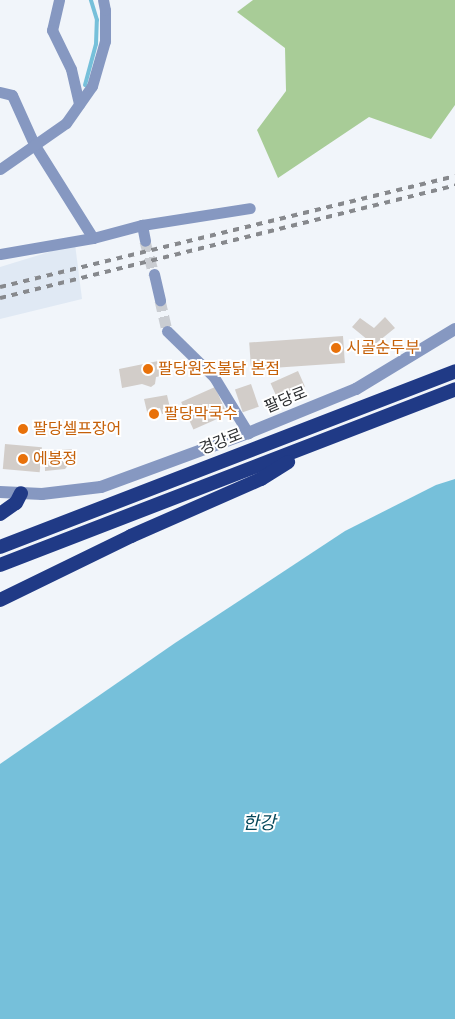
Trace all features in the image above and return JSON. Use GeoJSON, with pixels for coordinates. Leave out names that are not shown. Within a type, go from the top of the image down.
{"type":"FeatureCollection","features":[{"type":"Feature","properties":{"kind":"highway","name":"경강로"},"geometry":{"type":"LineString","coordinates":[[0,548],[455,371]]}},
{"type":"Feature","properties":{"kind":"highway"},"geometry":{"type":"LineString","coordinates":[[0,566],[313,446],[455,389]]}},
{"type":"Feature","properties":{"kind":"highway"},"geometry":{"type":"LineString","coordinates":[[0,600],[131,536],[261,479],[313,446]]}},
{"type":"Feature","properties":{"kind":"highway"},"geometry":{"type":"LineString","coordinates":[[0,514],[16,503],[21,493]]}},
{"type":"Feature","properties":{"kind":"street"},"geometry":{"type":"LineString","coordinates":[[60,0],[52,30],[71,69],[79,104]]}},
{"type":"Feature","properties":{"kind":"street"},"geometry":{"type":"LineString","coordinates":[[0,169],[66,123],[92,86],[105,41],[105,10],[103,0]]}},
{"type":"Feature","properties":{"kind":"street"},"geometry":{"type":"LineString","coordinates":[[0,92],[12,95],[34,144],[93,238]]}},
{"type":"Feature","properties":{"kind":"street"},"geometry":{"type":"LineString","coordinates":[[0,254],[93,238],[142,225],[250,208]]}},
{"type":"Feature","properties":{"kind":"street"},"geometry":{"type":"LineString","coordinates":[[142,225],[145,241]]}},
{"type":"Feature","properties":{"kind":"street"},"geometry":{"type":"LineString","coordinates":[[154,274],[160,300]]}},
{"type":"Feature","properties":{"kind":"street","name":"팔당로"},"geometry":{"type":"LineString","coordinates":[[0,492],[42,494],[101,486],[248,433],[356,389],[455,329]]}},
{"type":"Feature","properties":{"kind":"street"},"geometry":{"type":"LineString","coordinates":[[167,331],[214,377],[248,433]]}},
{"type":"Feature","properties":{"kind":"shaded area"},"geometry":{"type":"Polygon","coordinates":[[[75,244],[82,299],[0,319],[0,267],[75,244]]]}},
{"type":"Feature","properties":{"kind":"green space"},"geometry":{"type":"Polygon","coordinates":[[[253,0],[455,0],[455,105],[431,139],[369,117],[278,178],[257,130],[286,91],[285,48],[237,12],[253,0]]]}},
{"type":"Feature","properties":{"kind":"water","name":"한강"},"geometry":{"type":"Polygon","coordinates":[[[455,479],[455,1019],[0,1019],[0,764],[175,643],[345,531],[436,485],[455,479]]]}},
{"type":"Feature","properties":{"kind":"building"},"geometry":{"type":"Polygon","coordinates":[[[385,317],[395,328],[374,345],[352,327],[360,318],[374,328],[385,317]]]}},
{"type":"Feature","properties":{"kind":"building"},"geometry":{"type":"Polygon","coordinates":[[[343,336],[345,363],[251,369],[249,343],[343,336]]]}},
{"type":"Feature","properties":{"kind":"building"},"geometry":{"type":"Polygon","coordinates":[[[163,360],[166,375],[156,377],[155,384],[151,387],[142,384],[122,388],[119,369],[163,360]]]}},
{"type":"Feature","properties":{"kind":"building"},"geometry":{"type":"Polygon","coordinates":[[[298,371],[305,387],[278,399],[271,383],[298,371]]]}},
{"type":"Feature","properties":{"kind":"building"},"geometry":{"type":"Polygon","coordinates":[[[251,384],[259,407],[243,412],[235,390],[251,384]]]}},
{"type":"Feature","properties":{"kind":"building"},"geometry":{"type":"Polygon","coordinates":[[[215,387],[227,414],[193,429],[181,402],[215,387]]]}},
{"type":"Feature","properties":{"kind":"building"},"geometry":{"type":"Polygon","coordinates":[[[167,395],[171,412],[162,414],[160,408],[155,409],[156,415],[148,416],[144,399],[167,395]]]}},
{"type":"Feature","properties":{"kind":"building"},"geometry":{"type":"Polygon","coordinates":[[[5,444],[42,447],[40,472],[3,469],[5,444]]]}},
{"type":"Feature","properties":{"kind":"building"},"geometry":{"type":"Polygon","coordinates":[[[72,449],[71,462],[65,469],[45,471],[45,451],[72,449]]]}},
{"type":"Feature","properties":{"kind":"waterway"},"geometry":{"type":"LineString","coordinates":[[85,85],[96,44],[97,20],[91,0]]}},
{"type":"Feature","properties":{"kind":"tunnel"},"geometry":{"type":"LineString","coordinates":[[145,241],[154,274]]}},
{"type":"Feature","properties":{"kind":"tunnel"},"geometry":{"type":"LineString","coordinates":[[160,300],[167,331]]}},
{"type":"Feature","properties":{"kind":"railway"},"geometry":{"type":"LineString","coordinates":[[0,287],[455,176]]}},
{"type":"Feature","properties":{"kind":"railway"},"geometry":{"type":"LineString","coordinates":[[0,298],[455,185]]}},
{"type":"Feature","properties":{"kind":"place","name":"시골순두부"},"geometry":{"type":"Point","coordinates":[336,348]}},
{"type":"Feature","properties":{"kind":"place","name":"팔당원조불닭 본점"},"geometry":{"type":"Point","coordinates":[148,369]}},
{"type":"Feature","properties":{"kind":"place","name":"팔당막국수"},"geometry":{"type":"Point","coordinates":[154,414]}},
{"type":"Feature","properties":{"kind":"place","name":"팔당셀프장어"},"geometry":{"type":"Point","coordinates":[23,429]}},
{"type":"Feature","properties":{"kind":"place","name":"에봉정"},"geometry":{"type":"Point","coordinates":[23,459]}}]}
